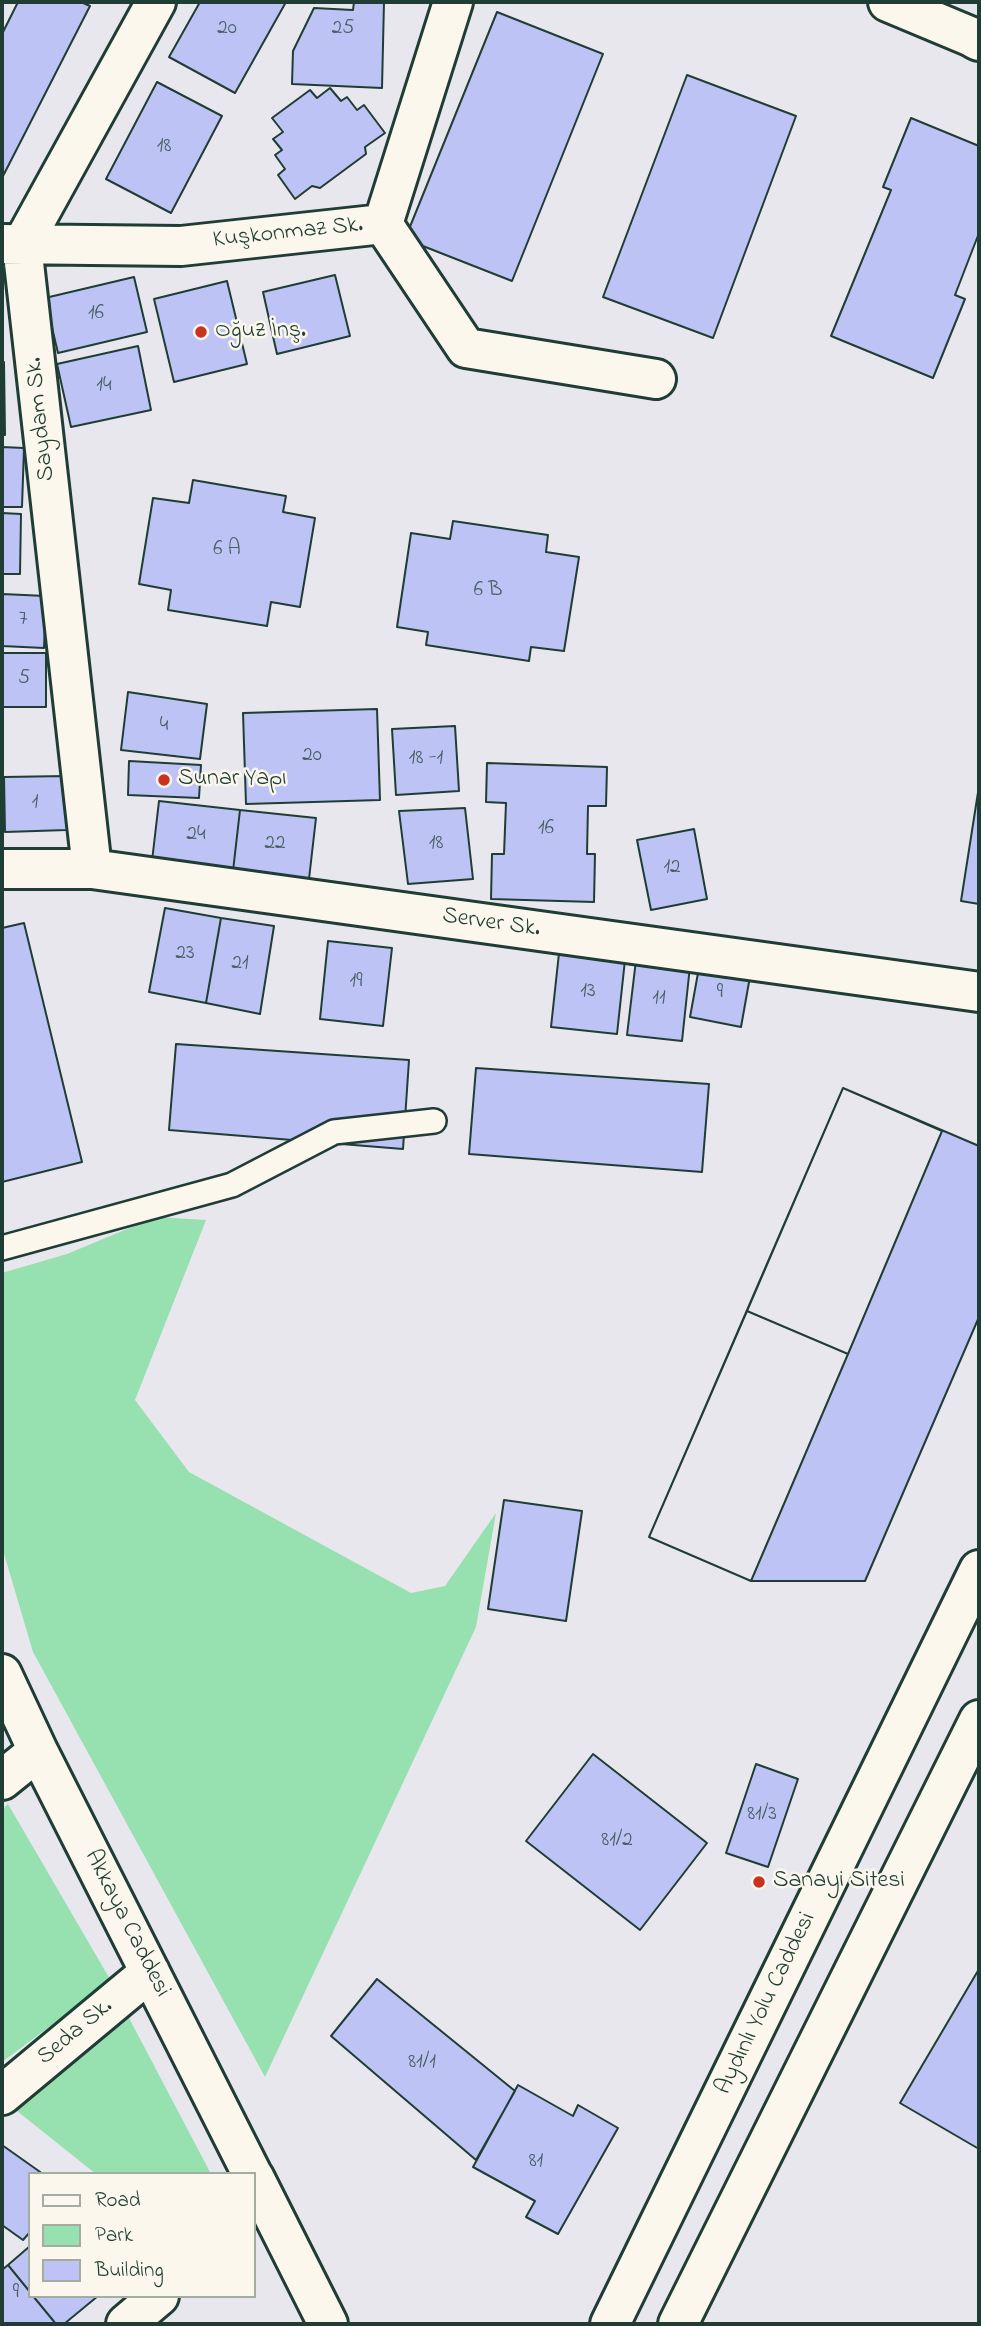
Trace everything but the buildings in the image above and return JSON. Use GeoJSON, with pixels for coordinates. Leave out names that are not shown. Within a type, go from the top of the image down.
{"type":"FeatureCollection","features":[{"type":"Feature","properties":{"kind":"street"},"geometry":{"type":"LineString","coordinates":[[12,244],[156,2]]}},
{"type":"Feature","properties":{"kind":"street","name":"Kuşkonmaz Sk."},"geometry":{"type":"LineString","coordinates":[[12,244],[181,246],[383,224],[453,2]]}},
{"type":"Feature","properties":{"kind":"street"},"geometry":{"type":"LineString","coordinates":[[888,2],[978,40]]}},
{"type":"Feature","properties":{"kind":"street"},"geometry":{"type":"LineString","coordinates":[[383,224],[466,348],[656,379]]}},
{"type":"Feature","properties":{"kind":"street","name":"Saydam Sk."},"geometry":{"type":"LineString","coordinates":[[12,244],[92,869]]}},
{"type":"Feature","properties":{"kind":"street","name":"Server Sk."},"geometry":{"type":"LineString","coordinates":[[2,869],[92,869],[979,992]]}},
{"type":"Feature","properties":{"kind":"street","name":"Aydınlı Yolu Caddesi"},"geometry":{"type":"LineString","coordinates":[[610,2324],[979,1570]]}},
{"type":"Feature","properties":{"kind":"street","name":"Akkaya Caddesi"},"geometry":{"type":"LineString","coordinates":[[2,1674],[37,1751],[150,1972],[247,2172]]}},
{"type":"Feature","properties":{"kind":"street"},"geometry":{"type":"LineString","coordinates":[[678,2324],[979,1720]]}},
{"type":"Feature","properties":{"kind":"street"},"geometry":{"type":"LineString","coordinates":[[2,1780],[37,1751]]}},
{"type":"Feature","properties":{"kind":"street","name":"Seda Sk."},"geometry":{"type":"LineString","coordinates":[[2,2095],[150,1972]]}},
{"type":"Feature","properties":{"kind":"street","name":"Akkaya Caddesi"},"geometry":{"type":"LineString","coordinates":[[257,2193],[328,2324]]}},
{"type":"Feature","properties":{"kind":"street"},"geometry":{"type":"LineString","coordinates":[[126,2324],[157,2298]]}},
{"type":"Feature","properties":{"kind":"lane"},"geometry":{"type":"LineString","coordinates":[[2,1248],[232,1185],[334,1132],[434,1121]]}},
{"type":"Feature","properties":{"kind":"green space"},"geometry":{"type":"Polygon","coordinates":[[[156,1217],[206,1220],[135,1400],[189,1472],[411,1593],[445,1586],[496,1513],[476,1627],[265,2077],[33,1652],[2,1547],[2,1273],[67,1254],[156,1217]]]}},
{"type":"Feature","properties":{"kind":"green space"},"geometry":{"type":"Polygon","coordinates":[[[8,1804],[111,1981],[2,2062],[2,1810],[8,1804]]]}},
{"type":"Feature","properties":{"kind":"green space"},"geometry":{"type":"Polygon","coordinates":[[[129,2018],[210,2172],[93,2172],[17,2111],[129,2018]]]}},
{"type":"Feature","properties":{"kind":"place","name":"Oğuz İnş."},"geometry":{"type":"Point","coordinates":[201,332]}},
{"type":"Feature","properties":{"kind":"place","name":"Sunar Yapı"},"geometry":{"type":"Point","coordinates":[164,780]}},
{"type":"Feature","properties":{"kind":"place","name":"Sanayi Sitesi"},"geometry":{"type":"Point","coordinates":[759,1882]}}]}
